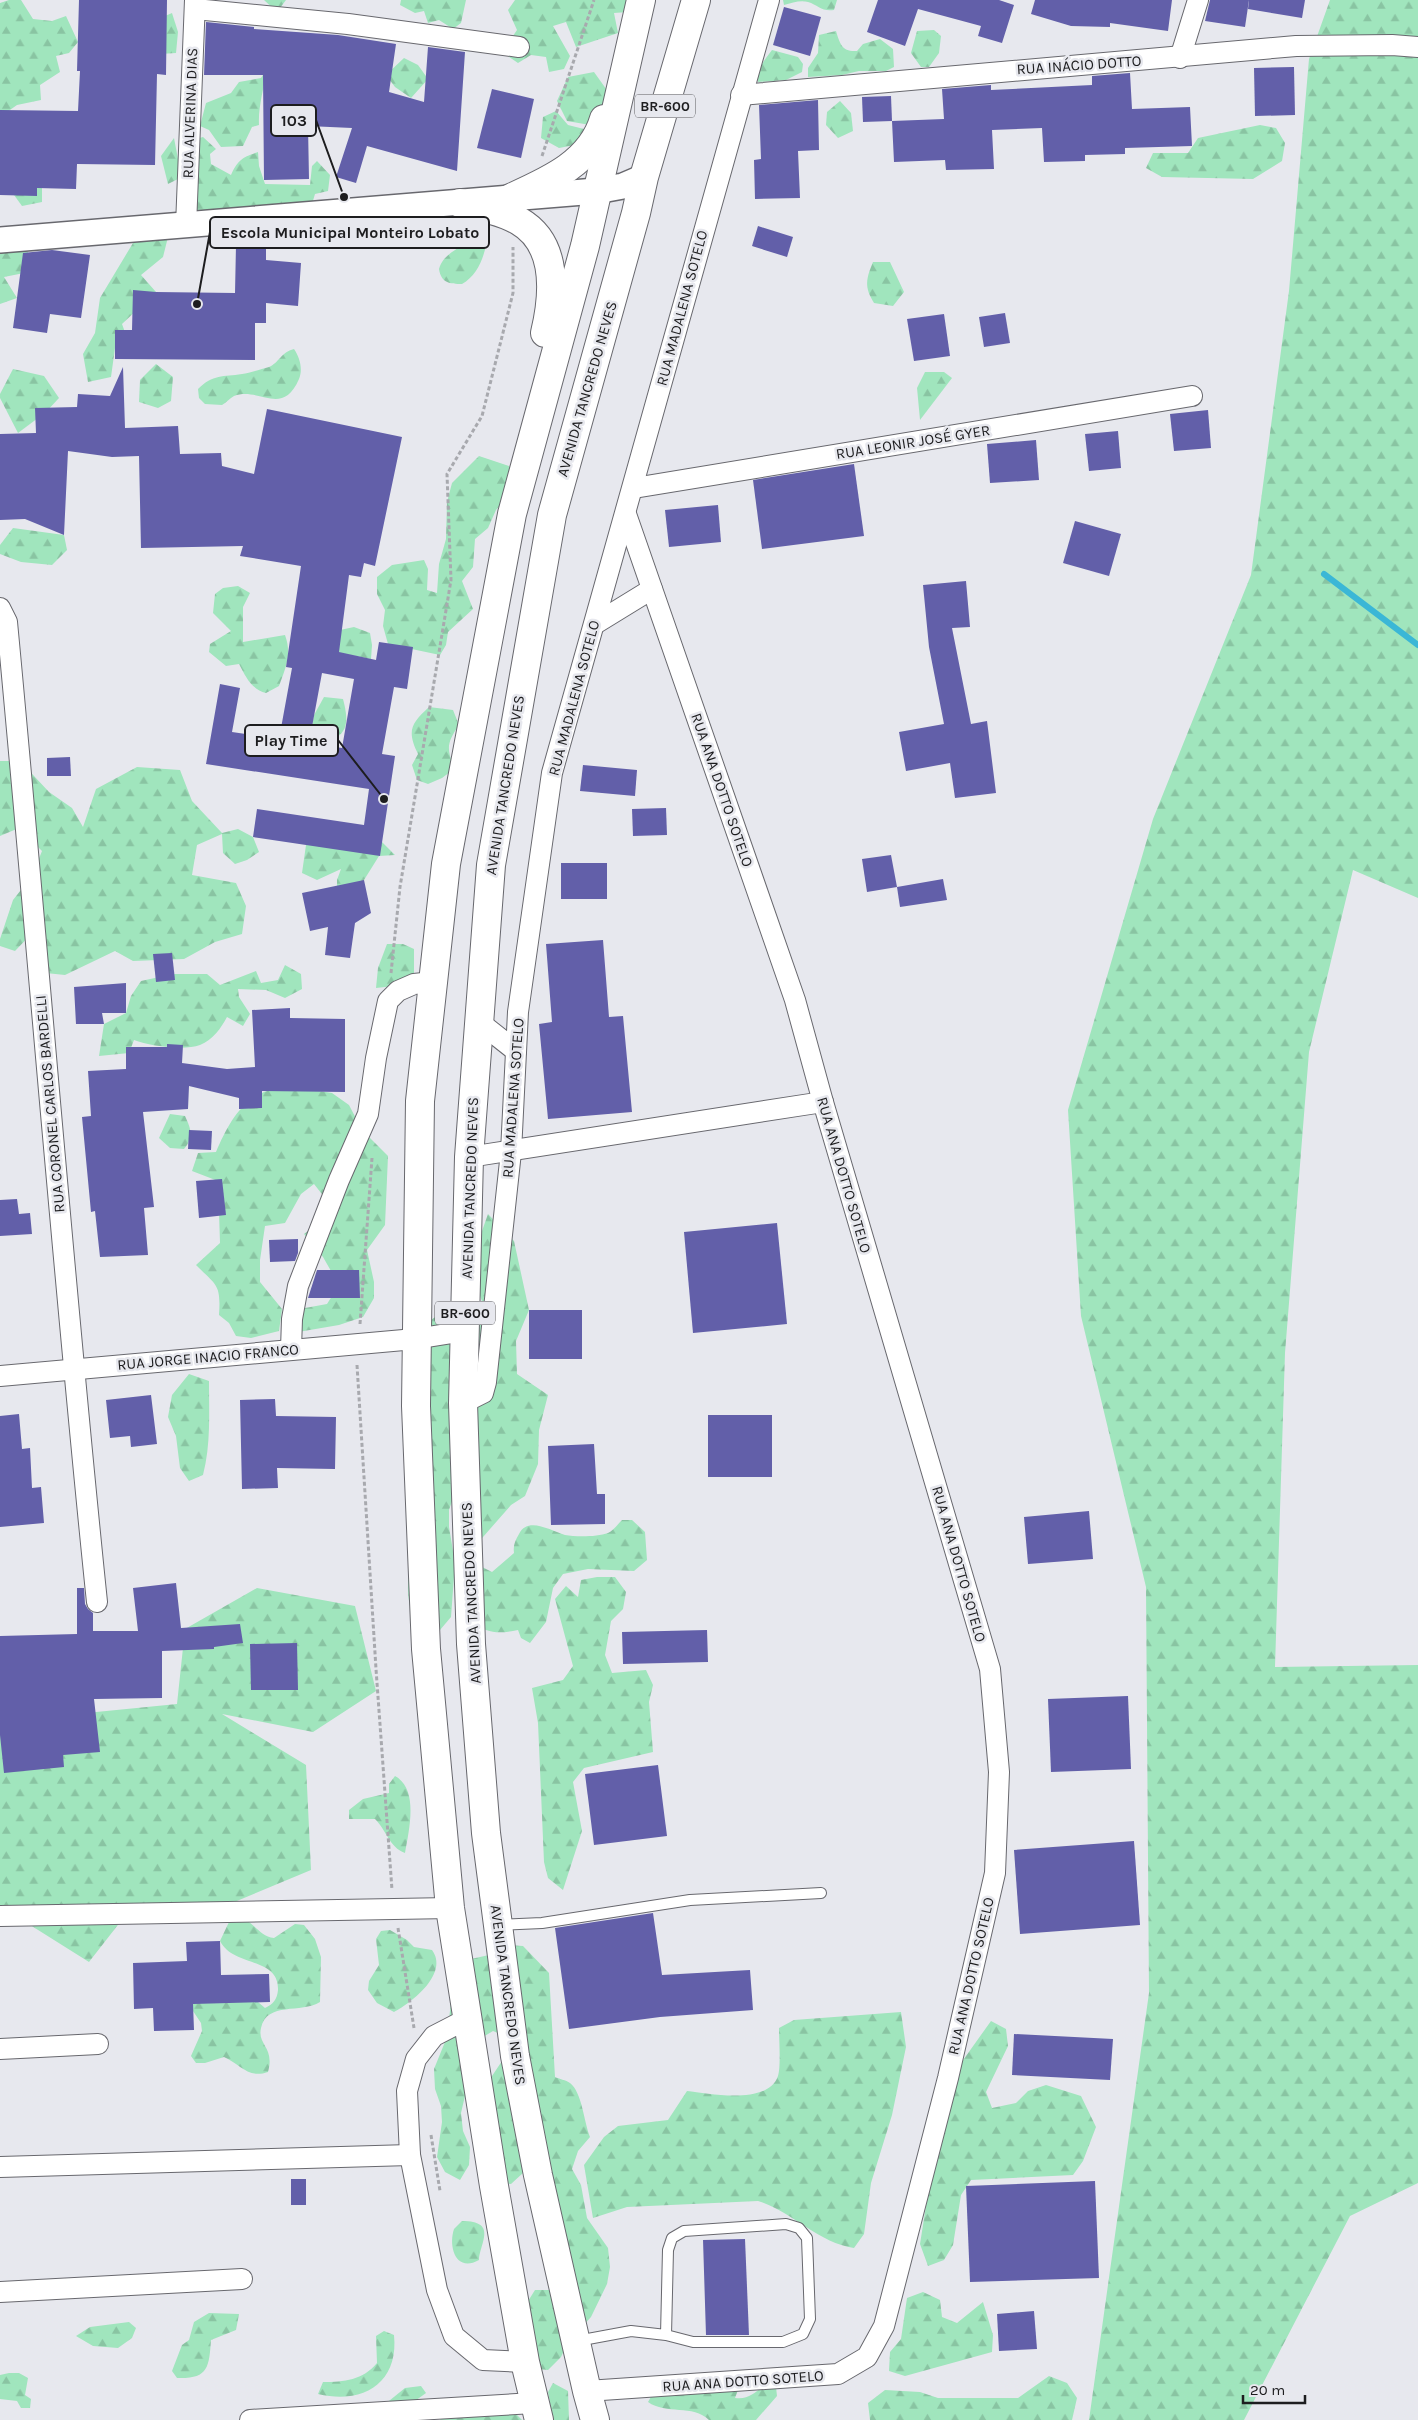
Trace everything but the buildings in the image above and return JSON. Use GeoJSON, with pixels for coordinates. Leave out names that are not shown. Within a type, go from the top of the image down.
{"type":"FeatureCollection","features":[{"type":"Feature","properties":{"kind":"main road","name":"BR-600"},"geometry":{"type":"LineString","coordinates":[[536,2411],[525,2362],[494,2186],[450,1908],[426,1649],[416,1338],[420,1101],[448,855],[512,514],[585,246],[640,0]]}},
{"type":"Feature","properties":{"kind":"main road"},"geometry":{"type":"LineString","coordinates":[[506,200],[543,183],[578,161],[600,132],[640,0]]}},
{"type":"Feature","properties":{"kind":"main road","name":"AVENIDA TANCREDO NEVES"},"geometry":{"type":"LineString","coordinates":[[595,2420],[587,2392],[515,2056],[486,1833],[471,1644],[463,1403],[469,1157],[491,865],[552,515],[636,213],[644,177],[696,0]]}},
{"type":"Feature","properties":{"kind":"main road"},"geometry":{"type":"LineString","coordinates":[[460,202],[493,210],[520,221],[536,234],[547,253],[552,280],[549,317],[532,382],[536,426]]}},
{"type":"Feature","properties":{"kind":"street","name":"RUA MADALENA SOTELO"},"geometry":{"type":"LineString","coordinates":[[463,1403],[483,1393],[486,1382],[511,1152],[518,1012],[552,773],[634,488],[741,95],[769,0]]}},
{"type":"Feature","properties":{"kind":"street"},"geometry":{"type":"LineString","coordinates":[[1180,58],[1198,0]]}},
{"type":"Feature","properties":{"kind":"street"},"geometry":{"type":"LineString","coordinates":[[195,5],[519,48]]}},
{"type":"Feature","properties":{"kind":"street","name":"RUA ALVERINA DIAS"},"geometry":{"type":"LineString","coordinates":[[186,226],[195,5]]}},
{"type":"Feature","properties":{"kind":"street","name":"RUA INÁCIO DOTTO"},"geometry":{"type":"LineString","coordinates":[[741,95],[1180,58],[1296,46],[1392,45],[1418,47]]}},
{"type":"Feature","properties":{"kind":"street"},"geometry":{"type":"LineString","coordinates":[[0,240],[460,202],[506,200],[596,191],[623,186],[644,177]]}},
{"type":"Feature","properties":{"kind":"street"},"geometry":{"type":"LineString","coordinates":[[596,191],[623,199],[636,213]]}},
{"type":"Feature","properties":{"kind":"street","name":"RUA LEONIR JOSÉ GYER"},"geometry":{"type":"LineString","coordinates":[[634,488],[1192,396]]}},
{"type":"Feature","properties":{"kind":"street","name":"RUA ANA DOTTO SOTELO"},"geometry":{"type":"LineString","coordinates":[[587,2392],[838,2374],[867,2357],[884,2326],[948,2078],[995,1872],[999,1772],[990,1669],[822,1102],[795,1000],[626,514]]}},
{"type":"Feature","properties":{"kind":"street"},"geometry":{"type":"LineString","coordinates":[[595,624],[652,589]]}},
{"type":"Feature","properties":{"kind":"street","name":"RUA CORONEL CARLOS BARDELLI"},"geometry":{"type":"LineString","coordinates":[[0,608],[6,622],[29,850],[73,1368],[97,1602]]}},
{"type":"Feature","properties":{"kind":"street"},"geometry":{"type":"LineString","coordinates":[[291,1349],[292,1319],[298,1286],[339,1180],[368,1114],[376,1058],[388,1001],[398,991],[414,984],[433,982]]}},
{"type":"Feature","properties":{"kind":"street"},"geometry":{"type":"LineString","coordinates":[[478,1021],[516,1051]]}},
{"type":"Feature","properties":{"kind":"street"},"geometry":{"type":"LineString","coordinates":[[469,1157],[511,1152],[822,1102]]}},
{"type":"Feature","properties":{"kind":"street","name":"RUA JORGE INACIO FRANCO"},"geometry":{"type":"LineString","coordinates":[[0,1376],[416,1338],[465,1331]]}},
{"type":"Feature","properties":{"kind":"street"},"geometry":{"type":"LineString","coordinates":[[0,1916],[450,1908]]}},
{"type":"Feature","properties":{"kind":"street"},"geometry":{"type":"LineString","coordinates":[[468,2019],[434,2036],[416,2059],[407,2092],[410,2155],[437,2290],[454,2336],[483,2360],[525,2362]]}},
{"type":"Feature","properties":{"kind":"street"},"geometry":{"type":"LineString","coordinates":[[0,2049],[98,2044]]}},
{"type":"Feature","properties":{"kind":"street"},"geometry":{"type":"LineString","coordinates":[[0,2167],[410,2155]]}},
{"type":"Feature","properties":{"kind":"street"},"geometry":{"type":"LineString","coordinates":[[0,2292],[242,2279]]}},
{"type":"Feature","properties":{"kind":"street"},"geometry":{"type":"LineString","coordinates":[[250,2420],[536,2411]]}},
{"type":"Feature","properties":{"kind":"lane"},"geometry":{"type":"LineString","coordinates":[[498,1924],[542,1923],[690,1900],[821,1893]]}},
{"type":"Feature","properties":{"kind":"lane"},"geometry":{"type":"LineString","coordinates":[[576,2341],[631,2331],[666,2334],[693,2342],[783,2342],[803,2334],[810,2319],[807,2238],[799,2228],[786,2224],[684,2231],[672,2238],[668,2250],[666,2334]]}},
{"type":"Feature","properties":{"kind":"green space"},"geometry":{"type":"Polygon","coordinates":[[[9,0],[21,0],[33,19],[52,21],[66,16],[78,42],[69,53],[56,56],[60,72],[40,85],[41,100],[17,105],[0,117],[0,3],[9,0]]]}},
{"type":"Feature","properties":{"kind":"green space"},"geometry":{"type":"Polygon","coordinates":[[[264,0],[286,0],[277,12],[264,0]]]}},
{"type":"Feature","properties":{"kind":"green space"},"geometry":{"type":"Polygon","coordinates":[[[401,0],[466,0],[461,23],[453,29],[439,20],[428,23],[424,11],[415,13],[400,5],[401,0]]]}},
{"type":"Feature","properties":{"kind":"green space"},"geometry":{"type":"Polygon","coordinates":[[[515,0],[628,0],[628,12],[614,13],[618,33],[576,47],[566,22],[553,26],[570,56],[564,69],[549,72],[546,57],[531,55],[518,63],[502,52],[517,30],[508,10],[515,0]]]}},
{"type":"Feature","properties":{"kind":"green space"},"geometry":{"type":"Polygon","coordinates":[[[783,0],[837,0],[834,10],[830,10],[805,1],[784,5],[783,0]]]}},
{"type":"Feature","properties":{"kind":"green space"},"geometry":{"type":"Polygon","coordinates":[[[1330,0],[1418,0],[1418,898],[1353,870],[1309,1052],[1285,1353],[1275,1667],[1418,1665],[1418,2183],[1350,2216],[1244,2420],[1089,2420],[1149,1993],[1146,1587],[1081,1316],[1068,1110],[1153,819],[1251,575],[1289,291],[1309,59],[1330,0]]]}},
{"type":"Feature","properties":{"kind":"green space"},"geometry":{"type":"Polygon","coordinates":[[[172,13],[178,32],[176,53],[160,54],[158,19],[172,13]]]}},
{"type":"Feature","properties":{"kind":"green space"},"geometry":{"type":"Polygon","coordinates":[[[934,30],[941,36],[939,53],[929,67],[921,67],[911,53],[917,31],[934,30]]]}},
{"type":"Feature","properties":{"kind":"green space"},"geometry":{"type":"Polygon","coordinates":[[[836,31],[842,46],[852,51],[857,51],[863,44],[880,39],[893,49],[894,67],[886,71],[859,71],[842,75],[808,77],[808,68],[818,53],[819,35],[836,31]]]}},
{"type":"Feature","properties":{"kind":"green space"},"geometry":{"type":"Polygon","coordinates":[[[772,50],[798,57],[803,64],[802,72],[786,80],[758,82],[760,69],[772,50]]]}},
{"type":"Feature","properties":{"kind":"green space"},"geometry":{"type":"Polygon","coordinates":[[[404,58],[418,65],[428,79],[411,98],[395,87],[386,75],[404,58]]]}},
{"type":"Feature","properties":{"kind":"green space"},"geometry":{"type":"Polygon","coordinates":[[[266,70],[259,111],[259,125],[252,127],[243,146],[221,147],[209,130],[200,126],[206,103],[231,93],[239,82],[261,78],[266,70]]]}},
{"type":"Feature","properties":{"kind":"green space"},"geometry":{"type":"Polygon","coordinates":[[[594,72],[609,93],[606,114],[590,125],[567,121],[557,101],[568,77],[594,72]]]}},
{"type":"Feature","properties":{"kind":"green space"},"geometry":{"type":"Polygon","coordinates":[[[840,101],[851,113],[853,131],[838,138],[826,125],[827,112],[840,101]]]}},
{"type":"Feature","properties":{"kind":"green space"},"geometry":{"type":"Polygon","coordinates":[[[556,111],[568,125],[588,130],[585,143],[559,148],[541,138],[543,117],[556,111]]]}},
{"type":"Feature","properties":{"kind":"green space"},"geometry":{"type":"Polygon","coordinates":[[[1260,125],[1276,128],[1285,143],[1282,161],[1253,179],[1162,177],[1146,168],[1153,153],[1188,153],[1198,138],[1260,125]]]}},
{"type":"Feature","properties":{"kind":"green space"},"geometry":{"type":"Polygon","coordinates":[[[203,137],[216,149],[210,154],[211,164],[231,175],[235,166],[241,160],[258,152],[259,166],[265,184],[310,185],[312,166],[317,161],[330,175],[328,191],[315,194],[312,204],[255,211],[192,211],[192,140],[203,137]]]}},
{"type":"Feature","properties":{"kind":"green space"},"geometry":{"type":"Polygon","coordinates":[[[174,138],[178,159],[178,179],[168,184],[161,156],[174,138]]]}},
{"type":"Feature","properties":{"kind":"green space"},"geometry":{"type":"Polygon","coordinates":[[[42,182],[42,202],[22,206],[14,195],[42,182]]]}},
{"type":"Feature","properties":{"kind":"green space"},"geometry":{"type":"Polygon","coordinates":[[[482,226],[488,233],[484,254],[478,268],[462,284],[447,282],[440,274],[439,269],[443,260],[482,226]]]}},
{"type":"Feature","properties":{"kind":"green space"},"geometry":{"type":"Polygon","coordinates":[[[168,237],[163,257],[141,275],[156,292],[122,324],[130,346],[115,348],[111,377],[88,382],[83,354],[95,333],[100,298],[133,243],[168,237]]]}},
{"type":"Feature","properties":{"kind":"green space"},"geometry":{"type":"Polygon","coordinates":[[[24,246],[33,260],[24,273],[4,277],[17,298],[0,304],[0,250],[24,246]]]}},
{"type":"Feature","properties":{"kind":"green space"},"geometry":{"type":"Polygon","coordinates":[[[873,262],[890,262],[904,292],[893,306],[874,303],[871,297],[867,283],[873,262]]]}},
{"type":"Feature","properties":{"kind":"green space"},"geometry":{"type":"Polygon","coordinates":[[[294,349],[298,356],[301,371],[292,391],[285,397],[278,399],[243,394],[234,396],[222,405],[205,404],[199,398],[198,389],[214,378],[269,367],[290,350],[294,349]]]}},
{"type":"Feature","properties":{"kind":"green space"},"geometry":{"type":"Polygon","coordinates":[[[156,364],[173,377],[171,401],[158,408],[139,402],[140,380],[156,364]]]}},
{"type":"Feature","properties":{"kind":"green space"},"geometry":{"type":"Polygon","coordinates":[[[13,369],[44,376],[59,398],[46,412],[18,433],[0,398],[0,394],[13,369]]]}},
{"type":"Feature","properties":{"kind":"green space"},"geometry":{"type":"Polygon","coordinates":[[[925,372],[944,372],[952,378],[920,420],[917,388],[925,372]]]}},
{"type":"Feature","properties":{"kind":"green space"},"geometry":{"type":"Polygon","coordinates":[[[479,456],[509,466],[512,492],[496,510],[488,528],[475,539],[473,567],[462,581],[473,609],[448,632],[446,645],[440,655],[388,644],[383,626],[385,610],[377,594],[377,577],[392,565],[424,560],[428,569],[427,590],[437,593],[439,564],[446,539],[447,502],[452,483],[479,456]]]}},
{"type":"Feature","properties":{"kind":"green space"},"geometry":{"type":"Polygon","coordinates":[[[13,528],[64,535],[67,550],[52,565],[21,562],[0,554],[0,545],[13,528]]]}},
{"type":"Feature","properties":{"kind":"green space"},"geometry":{"type":"Polygon","coordinates":[[[238,586],[250,593],[243,607],[243,642],[285,635],[287,642],[287,661],[279,686],[266,693],[256,689],[239,664],[226,666],[209,652],[210,644],[231,631],[213,613],[215,594],[223,588],[238,586]]]}},
{"type":"Feature","properties":{"kind":"green space"},"geometry":{"type":"Polygon","coordinates":[[[354,627],[370,633],[372,645],[371,659],[340,653],[331,644],[340,630],[354,627]]]}},
{"type":"Feature","properties":{"kind":"green space"},"geometry":{"type":"Polygon","coordinates":[[[324,697],[343,699],[346,723],[337,737],[322,745],[310,737],[314,715],[324,697]]]}},
{"type":"Feature","properties":{"kind":"green space"},"geometry":{"type":"Polygon","coordinates":[[[429,707],[453,710],[459,725],[449,746],[454,769],[442,778],[428,784],[417,780],[412,765],[418,754],[412,739],[412,733],[418,718],[429,707]]]}},
{"type":"Feature","properties":{"kind":"green space"},"geometry":{"type":"Polygon","coordinates":[[[0,761],[20,761],[49,792],[72,808],[83,827],[96,789],[137,767],[180,770],[192,801],[222,833],[238,829],[253,837],[259,852],[247,860],[235,864],[223,853],[222,834],[197,845],[192,875],[236,883],[246,906],[242,934],[215,942],[184,959],[133,961],[115,951],[65,975],[36,972],[38,927],[15,951],[0,946],[0,939],[13,900],[32,876],[42,851],[19,828],[0,836],[0,761]]]}},
{"type":"Feature","properties":{"kind":"green space"},"geometry":{"type":"Polygon","coordinates":[[[364,837],[382,842],[395,855],[379,856],[364,880],[351,893],[337,886],[341,869],[317,880],[302,873],[306,845],[364,837]]]}},
{"type":"Feature","properties":{"kind":"green space"},"geometry":{"type":"Polygon","coordinates":[[[387,944],[403,944],[414,949],[414,973],[403,985],[376,988],[378,968],[387,944]]]}},
{"type":"Feature","properties":{"kind":"green space"},"geometry":{"type":"Polygon","coordinates":[[[285,965],[301,974],[302,989],[285,998],[266,990],[238,989],[239,997],[250,1014],[243,1026],[227,1017],[213,1037],[200,1045],[185,1048],[167,1047],[134,1040],[129,1053],[99,1056],[104,1024],[126,1013],[131,996],[141,981],[173,974],[207,974],[220,985],[256,971],[261,983],[278,980],[285,965]]]}},
{"type":"Feature","properties":{"kind":"green space"},"geometry":{"type":"Polygon","coordinates":[[[295,1087],[332,1093],[349,1105],[362,1130],[388,1156],[385,1225],[367,1250],[374,1282],[374,1298],[363,1317],[339,1325],[298,1332],[294,1310],[327,1304],[339,1285],[323,1257],[304,1234],[325,1218],[325,1198],[314,1184],[301,1194],[285,1223],[265,1226],[260,1260],[260,1282],[282,1309],[279,1331],[251,1338],[236,1336],[229,1323],[219,1315],[219,1297],[216,1286],[196,1265],[220,1243],[218,1181],[192,1171],[198,1153],[216,1152],[234,1117],[247,1103],[264,1092],[295,1087]]]}},
{"type":"Feature","properties":{"kind":"green space"},"geometry":{"type":"Polygon","coordinates":[[[170,1114],[185,1116],[187,1121],[190,1137],[184,1149],[170,1148],[159,1138],[170,1114]]]}},
{"type":"Feature","properties":{"kind":"green space"},"geometry":{"type":"Polygon","coordinates":[[[488,1214],[514,1241],[529,1310],[516,1341],[517,1374],[548,1395],[539,1430],[538,1464],[525,1496],[511,1505],[476,1545],[476,1564],[492,1572],[514,1553],[516,1539],[523,1529],[528,1526],[540,1526],[565,1535],[592,1536],[610,1532],[622,1520],[632,1520],[645,1532],[647,1560],[634,1571],[588,1569],[563,1574],[553,1588],[546,1622],[530,1643],[521,1638],[518,1630],[494,1632],[486,1630],[470,1621],[455,1619],[461,1602],[455,1492],[449,1510],[449,1527],[455,1563],[451,1617],[440,1630],[425,1636],[413,1616],[408,1597],[427,1323],[446,1309],[463,1339],[486,1313],[475,1281],[476,1248],[488,1214]]]}},
{"type":"Feature","properties":{"kind":"green space"},"geometry":{"type":"Polygon","coordinates":[[[189,1374],[209,1381],[209,1416],[206,1464],[203,1475],[189,1481],[180,1468],[176,1436],[168,1417],[172,1395],[189,1374]]]}},
{"type":"Feature","properties":{"kind":"green space"},"geometry":{"type":"Polygon","coordinates":[[[597,1577],[615,1577],[626,1592],[623,1609],[611,1621],[605,1655],[612,1673],[646,1670],[653,1685],[649,1702],[653,1752],[584,1768],[573,1782],[582,1831],[563,1890],[548,1878],[544,1862],[538,1723],[532,1688],[563,1680],[573,1666],[555,1599],[566,1586],[578,1597],[581,1580],[597,1577]]]}},
{"type":"Feature","properties":{"kind":"green space"},"geometry":{"type":"Polygon","coordinates":[[[257,1588],[355,1606],[376,1691],[313,1732],[222,1714],[306,1765],[311,1870],[220,1908],[128,1912],[89,1962],[19,1918],[0,1927],[0,1706],[76,1714],[177,1704],[185,1629],[257,1588]]]}},
{"type":"Feature","properties":{"kind":"green space"},"geometry":{"type":"Polygon","coordinates":[[[395,1776],[407,1790],[410,1800],[410,1822],[405,1853],[395,1847],[375,1819],[349,1819],[349,1810],[363,1799],[389,1793],[389,1784],[395,1776]]]}},
{"type":"Feature","properties":{"kind":"green space"},"geometry":{"type":"Polygon","coordinates":[[[237,1917],[248,1921],[264,1934],[274,1938],[295,1924],[304,1925],[315,1939],[321,1957],[320,2002],[304,2007],[277,2011],[270,2014],[264,2020],[260,2034],[268,2052],[270,2064],[268,2072],[261,2074],[244,2070],[224,2057],[205,2063],[196,2063],[191,2056],[202,2031],[201,2023],[191,2008],[195,1992],[258,2002],[265,2008],[277,1996],[276,1979],[271,1972],[264,1967],[235,1955],[220,1941],[229,1922],[237,1917]]]}},
{"type":"Feature","properties":{"kind":"green space"},"geometry":{"type":"Polygon","coordinates":[[[390,1930],[407,1940],[414,1947],[432,1950],[436,1959],[436,1968],[426,1986],[419,1994],[394,2012],[377,2003],[368,1990],[369,1981],[379,1965],[376,1939],[381,1931],[390,1930]]]}},
{"type":"Feature","properties":{"kind":"green space"},"geometry":{"type":"Polygon","coordinates":[[[506,1945],[523,1946],[549,1973],[555,2077],[568,2082],[574,2087],[580,2100],[590,2137],[578,2151],[572,2169],[581,2185],[587,2218],[608,2248],[610,2267],[607,2284],[591,2317],[568,2342],[561,2357],[548,2370],[538,2369],[525,2306],[535,2290],[554,2290],[543,2176],[523,2173],[511,2184],[494,2182],[486,2085],[506,2055],[510,2038],[493,2031],[478,2040],[461,2113],[463,2131],[470,2147],[469,2165],[460,2180],[445,2172],[437,2157],[442,2122],[441,2106],[435,2089],[434,2069],[447,2037],[451,2002],[471,1959],[489,1955],[506,1945]]]}},
{"type":"Feature","properties":{"kind":"green space"},"geometry":{"type":"Polygon","coordinates":[[[901,2012],[906,2047],[892,2115],[871,2183],[864,2234],[854,2248],[829,2240],[783,2212],[758,2201],[627,2207],[593,2218],[584,2165],[604,2137],[618,2126],[668,2120],[687,2091],[738,2096],[763,2091],[772,2085],[778,2076],[780,2060],[779,2028],[794,2020],[901,2012]]]}},
{"type":"Feature","properties":{"kind":"green space"},"geometry":{"type":"Polygon","coordinates":[[[991,2021],[1006,2029],[1008,2046],[986,2092],[992,2108],[1016,2103],[1028,2091],[1046,2085],[1081,2096],[1096,2127],[1083,2161],[1073,2175],[971,2180],[961,2195],[953,2245],[944,2260],[928,2266],[920,2244],[929,2187],[961,2063],[991,2021]]]}},
{"type":"Feature","properties":{"kind":"green space"},"geometry":{"type":"Polygon","coordinates":[[[462,2221],[473,2222],[480,2225],[483,2229],[484,2240],[479,2260],[471,2263],[459,2261],[453,2250],[452,2236],[454,2229],[462,2221]]]}},
{"type":"Feature","properties":{"kind":"green space"},"geometry":{"type":"Polygon","coordinates":[[[923,2292],[940,2300],[942,2317],[957,2323],[983,2302],[993,2335],[992,2352],[905,2376],[889,2371],[890,2352],[901,2339],[907,2298],[923,2292]]]}},
{"type":"Feature","properties":{"kind":"green space"},"geometry":{"type":"Polygon","coordinates":[[[209,2313],[239,2314],[236,2330],[211,2340],[208,2365],[201,2374],[187,2378],[177,2378],[172,2371],[182,2345],[189,2340],[194,2322],[209,2313]]]}},
{"type":"Feature","properties":{"kind":"green space"},"geometry":{"type":"Polygon","coordinates":[[[129,2322],[136,2328],[132,2338],[118,2348],[93,2346],[76,2336],[90,2327],[129,2322]]]}},
{"type":"Feature","properties":{"kind":"green space"},"geometry":{"type":"Polygon","coordinates":[[[384,2331],[394,2335],[394,2352],[391,2366],[384,2378],[375,2387],[363,2393],[350,2396],[334,2397],[318,2394],[323,2382],[353,2379],[372,2369],[377,2363],[376,2336],[384,2331]]]}},
{"type":"Feature","properties":{"kind":"green space"},"geometry":{"type":"Polygon","coordinates":[[[19,2373],[28,2378],[25,2395],[31,2399],[30,2408],[21,2408],[17,2401],[0,2399],[0,2375],[19,2373]]]}},
{"type":"Feature","properties":{"kind":"green space"},"geometry":{"type":"Polygon","coordinates":[[[1049,2376],[1067,2383],[1077,2398],[1072,2420],[870,2420],[868,2403],[885,2390],[920,2392],[938,2398],[1018,2398],[1049,2376]]]}},
{"type":"Feature","properties":{"kind":"green space"},"geometry":{"type":"Polygon","coordinates":[[[553,2383],[568,2391],[569,2420],[553,2420],[548,2392],[553,2383]]]}},
{"type":"Feature","properties":{"kind":"green space"},"geometry":{"type":"Polygon","coordinates":[[[767,2384],[776,2387],[777,2396],[756,2420],[709,2420],[695,2412],[663,2408],[648,2402],[652,2395],[738,2390],[735,2398],[744,2398],[752,2395],[767,2384]]]}},
{"type":"Feature","properties":{"kind":"green space"},"geometry":{"type":"Polygon","coordinates":[[[421,2386],[426,2393],[408,2406],[384,2405],[405,2388],[421,2386]]]}},
{"type":"Feature","properties":{"kind":"green space"},"geometry":{"type":"Polygon","coordinates":[[[499,2410],[517,2415],[522,2420],[440,2420],[443,2415],[499,2410]]]}},
{"type":"Feature","properties":{"kind":"waterway"},"geometry":{"type":"LineString","coordinates":[[1324,574],[1418,645]]}},
{"type":"Feature","properties":{"kind":"place","name":"103"},"geometry":{"type":"Point","coordinates":[344,197]}},
{"type":"Feature","properties":{"kind":"place","name":"Escola Municipal Monteiro Lobato"},"geometry":{"type":"Point","coordinates":[197,304]}},
{"type":"Feature","properties":{"kind":"place","name":"Play Time"},"geometry":{"type":"Point","coordinates":[384,799]}}]}
